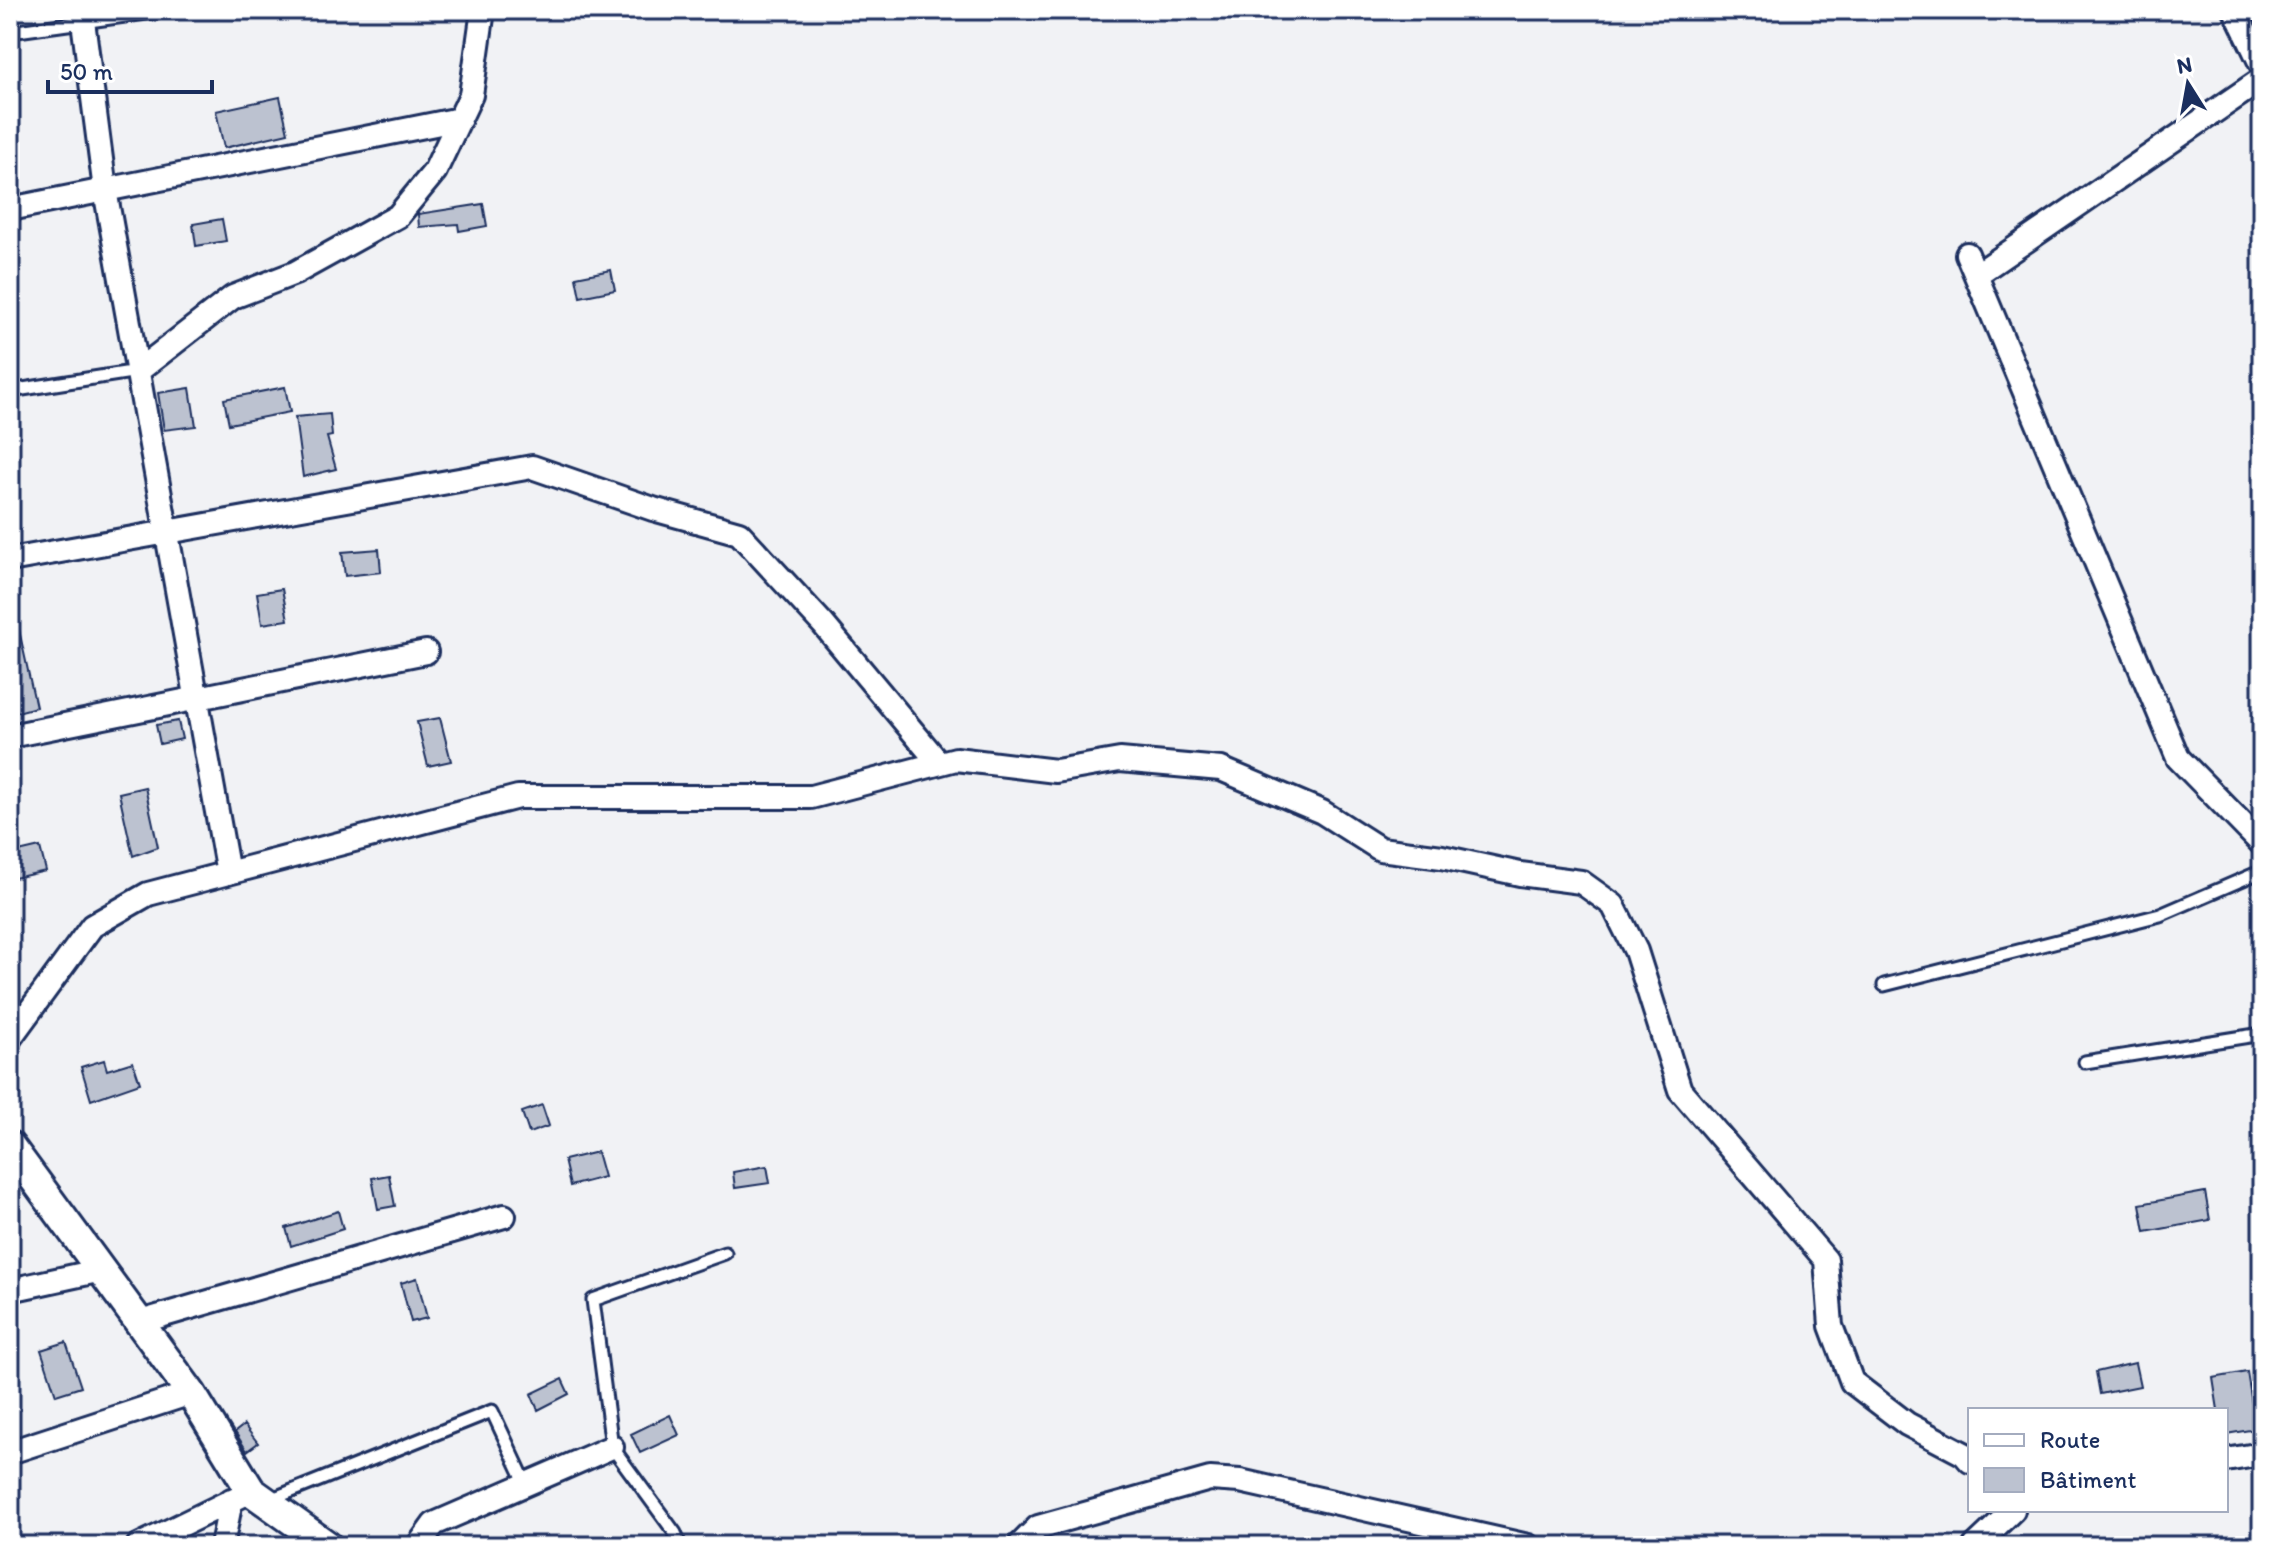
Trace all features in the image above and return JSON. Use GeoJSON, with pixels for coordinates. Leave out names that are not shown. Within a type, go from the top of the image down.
{"type":"FeatureCollection","features":[{"type":"Feature","properties":{"kind":"street"},"geometry":{"type":"LineString","coordinates":[[138,371],[233,297],[295,273],[398,216],[435,171],[471,95],[483,10]]}},
{"type":"Feature","properties":{"kind":"street"},"geometry":{"type":"LineString","coordinates":[[2235,10],[2262,66]]}},
{"type":"Feature","properties":{"kind":"street"},"geometry":{"type":"LineString","coordinates":[[82,16],[105,190],[228,873]]}},
{"type":"Feature","properties":{"kind":"street"},"geometry":{"type":"LineString","coordinates":[[1976,275],[2262,79]]}},
{"type":"Feature","properties":{"kind":"street"},"geometry":{"type":"LineString","coordinates":[[10,209],[460,119]]}},
{"type":"Feature","properties":{"kind":"street"},"geometry":{"type":"LineString","coordinates":[[1967,254],[2178,758],[2262,844]]}},
{"type":"Feature","properties":{"kind":"street"},"geometry":{"type":"LineString","coordinates":[[10,560],[532,467],[653,509],[739,533],[823,624],[939,763]]}},
{"type":"Feature","properties":{"kind":"street"},"geometry":{"type":"LineString","coordinates":[[10,736],[426,652]]}},
{"type":"Feature","properties":{"kind":"street"},"geometry":{"type":"LineString","coordinates":[[10,1038],[92,926],[148,894],[518,797],[811,797],[956,759],[1056,771],[1120,760],[1221,769],[1322,812],[1380,849],[1581,882],[1613,905],[1636,951],[1680,1090],[1826,1260],[1831,1326],[1852,1382],[1907,1424],[1968,1459]]}},
{"type":"Feature","properties":{"kind":"street"},"geometry":{"type":"LineString","coordinates":[[10,1146],[191,1393],[249,1497],[328,1546]]}},
{"type":"Feature","properties":{"kind":"street"},"geometry":{"type":"LineString","coordinates":[[140,1322],[504,1216]]}},
{"type":"Feature","properties":{"kind":"street"},"geometry":{"type":"LineString","coordinates":[[10,1290],[102,1270]]}},
{"type":"Feature","properties":{"kind":"street"},"geometry":{"type":"LineString","coordinates":[[10,1452],[191,1393]]}},
{"type":"Feature","properties":{"kind":"street"},"geometry":{"type":"LineString","coordinates":[[418,1546],[434,1524],[612,1447]]}},
{"type":"Feature","properties":{"kind":"street"},"geometry":{"type":"LineString","coordinates":[[2228,1460],[2262,1454]]}},
{"type":"Feature","properties":{"kind":"street"},"geometry":{"type":"LineString","coordinates":[[1019,1546],[1038,1527],[1210,1479],[1240,1481],[1466,1540],[1528,1546]]}},
{"type":"Feature","properties":{"kind":"street"},"geometry":{"type":"LineString","coordinates":[[138,1546],[249,1497]]}},
{"type":"Feature","properties":{"kind":"street"},"geometry":{"type":"LineString","coordinates":[[222,1546],[249,1497]]}},
{"type":"Feature","properties":{"kind":"street"},"geometry":{"type":"LineString","coordinates":[[1975,1546],[2011,1512]]}},
{"type":"Feature","properties":{"kind":"lane"},"geometry":{"type":"LineString","coordinates":[[10,32],[82,16],[168,10]]}},
{"type":"Feature","properties":{"kind":"lane"},"geometry":{"type":"LineString","coordinates":[[10,391],[138,371]]}},
{"type":"Feature","properties":{"kind":"lane"},"geometry":{"type":"LineString","coordinates":[[1884,985],[2160,915],[2262,871]]}},
{"type":"Feature","properties":{"kind":"lane"},"geometry":{"type":"LineString","coordinates":[[2085,1062],[2262,1034]]}},
{"type":"Feature","properties":{"kind":"lane"},"geometry":{"type":"LineString","coordinates":[[680,1546],[675,1533],[612,1447],[593,1300],[725,1253]]}},
{"type":"Feature","properties":{"kind":"lane"},"geometry":{"type":"LineString","coordinates":[[249,1497],[492,1411],[526,1484]]}},
{"type":"Feature","properties":{"kind":"building"},"geometry":{"type":"Polygon","coordinates":[[[280,97],[288,133],[224,148],[216,111],[280,97]]]}},
{"type":"Feature","properties":{"kind":"building"},"geometry":{"type":"Polygon","coordinates":[[[483,204],[487,226],[459,231],[458,224],[419,227],[418,214],[483,204]]]}},
{"type":"Feature","properties":{"kind":"building"},"geometry":{"type":"Polygon","coordinates":[[[222,219],[226,241],[196,246],[193,224],[222,219]]]}},
{"type":"Feature","properties":{"kind":"building"},"geometry":{"type":"Polygon","coordinates":[[[611,270],[615,290],[580,297],[576,277],[611,270]]]}},
{"type":"Feature","properties":{"kind":"building"},"geometry":{"type":"Polygon","coordinates":[[[285,387],[290,412],[229,424],[224,399],[285,387]]]}},
{"type":"Feature","properties":{"kind":"building"},"geometry":{"type":"Polygon","coordinates":[[[190,388],[196,426],[164,430],[158,393],[190,388]]]}},
{"type":"Feature","properties":{"kind":"building"},"geometry":{"type":"Polygon","coordinates":[[[330,414],[332,436],[327,437],[336,469],[303,477],[295,417],[330,414]]]}},
{"type":"Feature","properties":{"kind":"building"},"geometry":{"type":"Polygon","coordinates":[[[379,549],[381,572],[345,576],[342,552],[379,549]]]}},
{"type":"Feature","properties":{"kind":"building"},"geometry":{"type":"Polygon","coordinates":[[[282,589],[288,620],[262,624],[257,593],[282,589]]]}},
{"type":"Feature","properties":{"kind":"building"},"geometry":{"type":"Polygon","coordinates":[[[19,630],[36,707],[10,714],[10,631],[19,630]]]}},
{"type":"Feature","properties":{"kind":"building"},"geometry":{"type":"Polygon","coordinates":[[[440,718],[451,761],[428,766],[417,722],[440,718]]]}},
{"type":"Feature","properties":{"kind":"building"},"geometry":{"type":"Polygon","coordinates":[[[178,721],[182,739],[160,744],[156,725],[178,721]]]}},
{"type":"Feature","properties":{"kind":"building"},"geometry":{"type":"Polygon","coordinates":[[[145,787],[158,847],[133,856],[119,793],[145,787]]]}},
{"type":"Feature","properties":{"kind":"building"},"geometry":{"type":"Polygon","coordinates":[[[40,847],[46,871],[10,879],[10,854],[40,847]]]}},
{"type":"Feature","properties":{"kind":"building"},"geometry":{"type":"Polygon","coordinates":[[[104,1060],[107,1070],[133,1062],[140,1083],[91,1100],[81,1067],[104,1060]]]}},
{"type":"Feature","properties":{"kind":"building"},"geometry":{"type":"Polygon","coordinates":[[[542,1105],[549,1126],[529,1133],[522,1112],[542,1105]]]}},
{"type":"Feature","properties":{"kind":"building"},"geometry":{"type":"Polygon","coordinates":[[[597,1152],[604,1177],[570,1186],[564,1160],[597,1152]]]}},
{"type":"Feature","properties":{"kind":"building"},"geometry":{"type":"Polygon","coordinates":[[[767,1166],[770,1183],[735,1188],[733,1172],[767,1166]]]}},
{"type":"Feature","properties":{"kind":"building"},"geometry":{"type":"Polygon","coordinates":[[[389,1175],[395,1206],[378,1209],[372,1178],[389,1175]]]}},
{"type":"Feature","properties":{"kind":"building"},"geometry":{"type":"Polygon","coordinates":[[[2205,1192],[2210,1220],[2145,1232],[2140,1204],[2205,1192]]]}},
{"type":"Feature","properties":{"kind":"building"},"geometry":{"type":"Polygon","coordinates":[[[338,1211],[343,1229],[291,1246],[286,1228],[338,1211]]]}},
{"type":"Feature","properties":{"kind":"building"},"geometry":{"type":"Polygon","coordinates":[[[417,1278],[427,1318],[411,1322],[401,1283],[417,1278]]]}},
{"type":"Feature","properties":{"kind":"building"},"geometry":{"type":"Polygon","coordinates":[[[66,1342],[81,1387],[56,1395],[41,1350],[66,1342]]]}},
{"type":"Feature","properties":{"kind":"building"},"geometry":{"type":"Polygon","coordinates":[[[2135,1363],[2140,1386],[2100,1394],[2096,1372],[2135,1363]]]}},
{"type":"Feature","properties":{"kind":"building"},"geometry":{"type":"Polygon","coordinates":[[[2247,1372],[2256,1429],[2228,1434],[2228,1408],[2218,1408],[2213,1378],[2247,1372]]]}},
{"type":"Feature","properties":{"kind":"building"},"geometry":{"type":"Polygon","coordinates":[[[562,1379],[569,1394],[538,1410],[531,1394],[562,1379]]]}},
{"type":"Feature","properties":{"kind":"building"},"geometry":{"type":"Polygon","coordinates":[[[670,1415],[679,1435],[640,1453],[631,1434],[670,1415]]]}},
{"type":"Feature","properties":{"kind":"building"},"geometry":{"type":"Polygon","coordinates":[[[244,1425],[258,1443],[247,1451],[235,1432],[244,1425]]]}}]}
